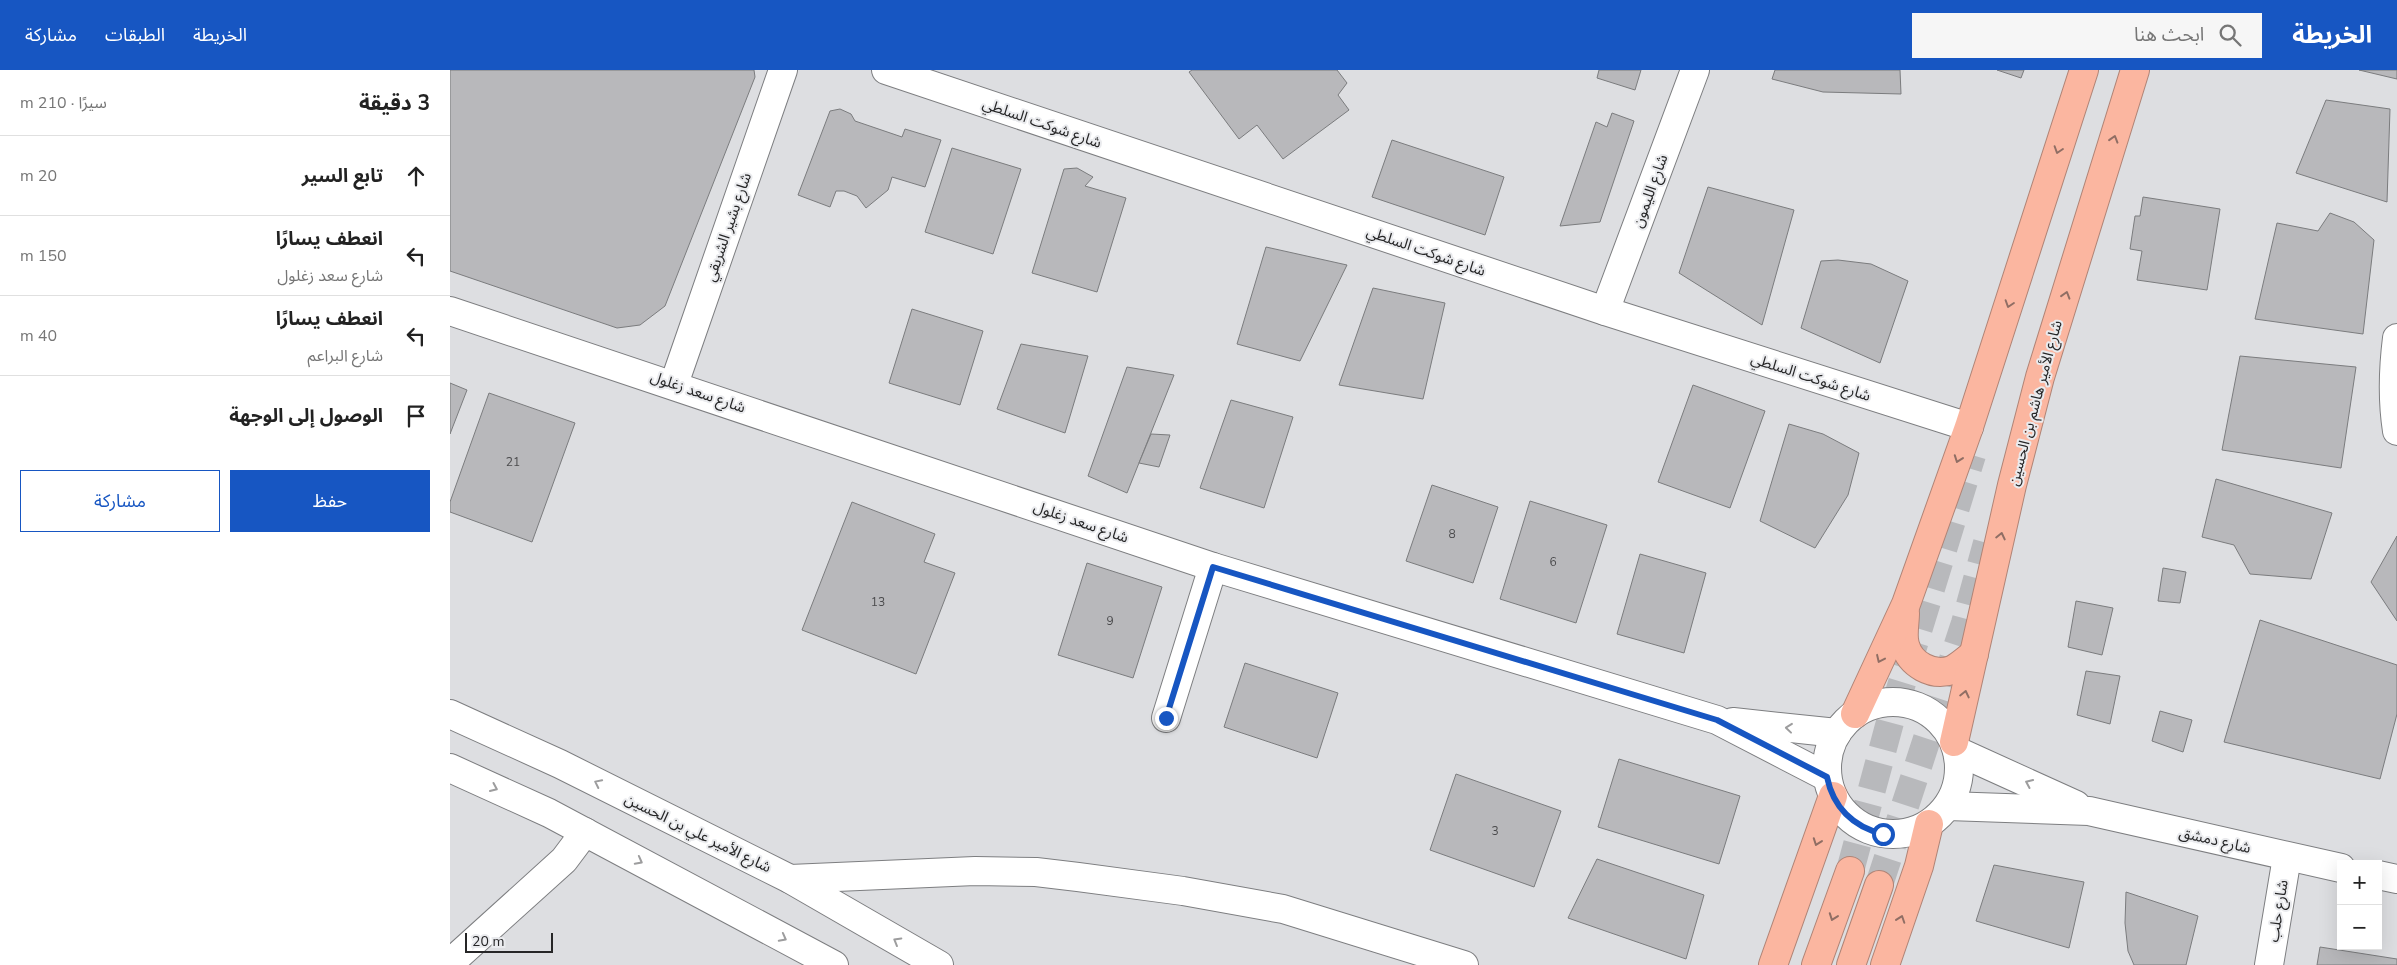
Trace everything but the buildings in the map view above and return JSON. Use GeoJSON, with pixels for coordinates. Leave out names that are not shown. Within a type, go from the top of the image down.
{"type":"FeatureCollection","features":[{"type":"Feature","properties":{"kind":"highway"},"geometry":{"type":"LineString","coordinates":[[1846,724],[1906,604],[1969,428],[2084,70]]}},
{"type":"Feature","properties":{"kind":"highway","name":"شارع الأمير هاشم بن الحسين"},"geometry":{"type":"LineString","coordinates":[[1956,746],[1974,654],[2012,485],[2040,377],[2135,70]]}},
{"type":"Feature","properties":{"kind":"highway"},"geometry":{"type":"LineString","coordinates":[[1906,604],[1905,644],[1908,653],[1921,667],[1930,671],[1949,671],[1958,667],[1974,654]]}},
{"type":"Feature","properties":{"kind":"highway"},"geometry":{"type":"LineString","coordinates":[[1773,965],[1830,786]]}},
{"type":"Feature","properties":{"kind":"highway"},"geometry":{"type":"LineString","coordinates":[[1885,965],[1919,866],[1928,824]]}},
{"type":"Feature","properties":{"kind":"highway"},"geometry":{"type":"LineString","coordinates":[[1816,965],[1850,871]]}},
{"type":"Feature","properties":{"kind":"highway"},"geometry":{"type":"LineString","coordinates":[[1851,965],[1879,885]]}},
{"type":"Feature","properties":{"kind":"street","name":"شارع بشير الشريقي"},"geometry":{"type":"LineString","coordinates":[[674,384],[783,70]]}},
{"type":"Feature","properties":{"kind":"street","name":"شارع شوكت السلطي"},"geometry":{"type":"LineString","coordinates":[[886,70],[1605,311],[1969,428]]}},
{"type":"Feature","properties":{"kind":"street","name":"شارع الليمون"},"geometry":{"type":"LineString","coordinates":[[1605,311],[1695,70]]}},
{"type":"Feature","properties":{"kind":"street","name":"شارع سعد زغلول"},"geometry":{"type":"LineString","coordinates":[[450,311],[674,384],[1213,567],[1717,720],[1830,786]]}},
{"type":"Feature","properties":{"kind":"street"},"geometry":{"type":"LineString","coordinates":[[2397,338],[2392,371],[2393,408],[2397,431]]}},
{"type":"Feature","properties":{"kind":"street"},"geometry":{"type":"LineString","coordinates":[[1166,718],[1213,567]]}},
{"type":"Feature","properties":{"kind":"street"},"geometry":{"type":"LineString","coordinates":[[1882,703],[1911,705],[1937,718],[1956,746],[1959,762],[1958,785],[1948,806],[1928,824],[1902,834],[1874,832],[1849,818],[1830,786],[1827,758],[1846,724],[1882,703]]}},
{"type":"Feature","properties":{"kind":"street","name":"شارع الأمير علي بن الحسين"},"geometry":{"type":"LineString","coordinates":[[450,714],[560,764],[790,879],[939,965]]}},
{"type":"Feature","properties":{"kind":"street","name":"شارع سعد زغلول"},"geometry":{"type":"LineString","coordinates":[[1717,720],[1846,724]]}},
{"type":"Feature","properties":{"kind":"street","name":"شارع دمشق"},"geometry":{"type":"LineString","coordinates":[[1956,746],[2089,811]]}},
{"type":"Feature","properties":{"kind":"street"},"geometry":{"type":"LineString","coordinates":[[450,768],[549,813],[834,965]]}},
{"type":"Feature","properties":{"kind":"street","name":"شارع دمشق"},"geometry":{"type":"LineString","coordinates":[[1948,806],[2089,811],[2337,867]]}},
{"type":"Feature","properties":{"kind":"street"},"geometry":{"type":"LineString","coordinates":[[450,963],[564,860],[585,832]]}},
{"type":"Feature","properties":{"kind":"street","name":"شارع حلب"},"geometry":{"type":"LineString","coordinates":[[2269,965],[2287,857]]}},
{"type":"Feature","properties":{"kind":"street"},"geometry":{"type":"LineString","coordinates":[[790,879],[975,871],[1036,872],[1078,877],[1183,891],[1283,908],[1464,965]]}},
{"type":"Feature","properties":{"kind":"street"},"geometry":{"type":"LineString","coordinates":[[2382,876],[2397,879]]}},
{"type":"Feature","properties":{"kind":"tunnel"},"geometry":{"type":"LineString","coordinates":[[1850,871],[1890,722],[1972,455]]}},
{"type":"Feature","properties":{"kind":"tunnel"},"geometry":{"type":"LineString","coordinates":[[1879,885],[1965,623],[1987,543]]}},
{"type":"Feature","properties":{"kind":"route"},"geometry":{"type":"LineString","coordinates":[[1166,718],[1213,567],[1717,720],[1827,777],[1833,796],[1843,812],[1857,824],[1883,834]]}}]}
